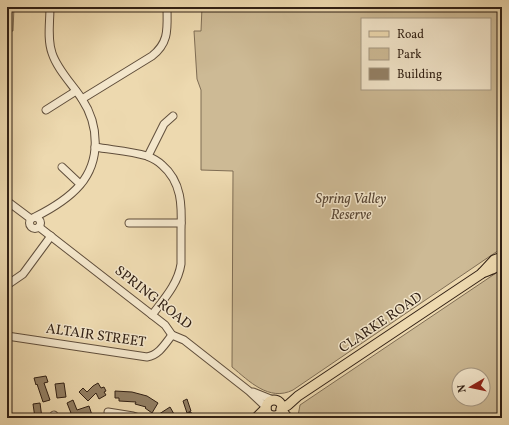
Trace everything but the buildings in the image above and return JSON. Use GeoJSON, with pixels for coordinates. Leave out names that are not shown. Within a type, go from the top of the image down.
{"type":"FeatureCollection","features":[{"type":"Feature","properties":{"kind":"main road","name":"CLARKE ROAD"},"geometry":{"type":"LineString","coordinates":[[256,418],[273,413],[288,405],[298,396],[480,274],[494,260],[502,257]]}},
{"type":"Feature","properties":{"kind":"main road","name":"CLARKE ROAD"},"geometry":{"type":"LineString","coordinates":[[480,274],[494,269],[502,262]]}},
{"type":"Feature","properties":{"kind":"main road","name":"CLARKE ROAD"},"geometry":{"type":"LineString","coordinates":[[274,400],[298,396]]}},
{"type":"Feature","properties":{"kind":"main road"},"geometry":{"type":"LineString","coordinates":[[273,413],[280,404],[274,400]]}},
{"type":"Feature","properties":{"kind":"main road","name":"SPRING ROAD"},"geometry":{"type":"LineString","coordinates":[[273,413],[288,418]]}},
{"type":"Feature","properties":{"kind":"street"},"geometry":{"type":"LineString","coordinates":[[36,221],[80,184],[91,165],[95,147],[95,133],[88,109],[56,63],[51,52],[50,7]]}},
{"type":"Feature","properties":{"kind":"street"},"geometry":{"type":"LineString","coordinates":[[82,99],[160,50],[166,37],[167,7]]}},
{"type":"Feature","properties":{"kind":"street"},"geometry":{"type":"LineString","coordinates":[[46,110],[76,91]]}},
{"type":"Feature","properties":{"kind":"street"},"geometry":{"type":"LineString","coordinates":[[148,156],[164,124],[172,116]]}},
{"type":"Feature","properties":{"kind":"street"},"geometry":{"type":"LineString","coordinates":[[95,147],[148,156],[165,167],[178,186],[180,194],[181,264],[174,286],[152,315]]}},
{"type":"Feature","properties":{"kind":"street"},"geometry":{"type":"LineString","coordinates":[[62,168],[80,184]]}},
{"type":"Feature","properties":{"kind":"street","name":"SPRING ROAD"},"geometry":{"type":"LineString","coordinates":[[7,202],[36,221],[51,236],[165,325],[172,335],[184,340],[249,390],[273,413]]}},
{"type":"Feature","properties":{"kind":"street"},"geometry":{"type":"LineString","coordinates":[[129,224],[181,223]]}},
{"type":"Feature","properties":{"kind":"street"},"geometry":{"type":"LineString","coordinates":[[7,286],[23,274],[51,236]]}},
{"type":"Feature","properties":{"kind":"street","name":"ALTAIR STREET"},"geometry":{"type":"LineString","coordinates":[[7,336],[147,357],[158,353],[172,335]]}},
{"type":"Feature","properties":{"kind":"street","name":"SPRING ROAD"},"geometry":{"type":"LineString","coordinates":[[249,390],[274,400]]}},
{"type":"Feature","properties":{"kind":"street"},"geometry":{"type":"LineString","coordinates":[[108,412],[139,418]]}},
{"type":"Feature","properties":{"kind":"green space"},"geometry":{"type":"Polygon","coordinates":[[[7,7],[14,7],[13,31],[7,31],[7,7]]]}},
{"type":"Feature","properties":{"kind":"green space","name":"Spring Valley Reserve"},"geometry":{"type":"Polygon","coordinates":[[[202,7],[502,7],[502,248],[293,390],[284,393],[268,392],[252,384],[232,367],[233,171],[201,170],[201,90],[197,79],[194,31],[201,31],[202,7]]]}},
{"type":"Feature","properties":{"kind":"green space"},"geometry":{"type":"Polygon","coordinates":[[[502,269],[502,418],[301,418],[298,416],[300,405],[502,269]]]}}]}
